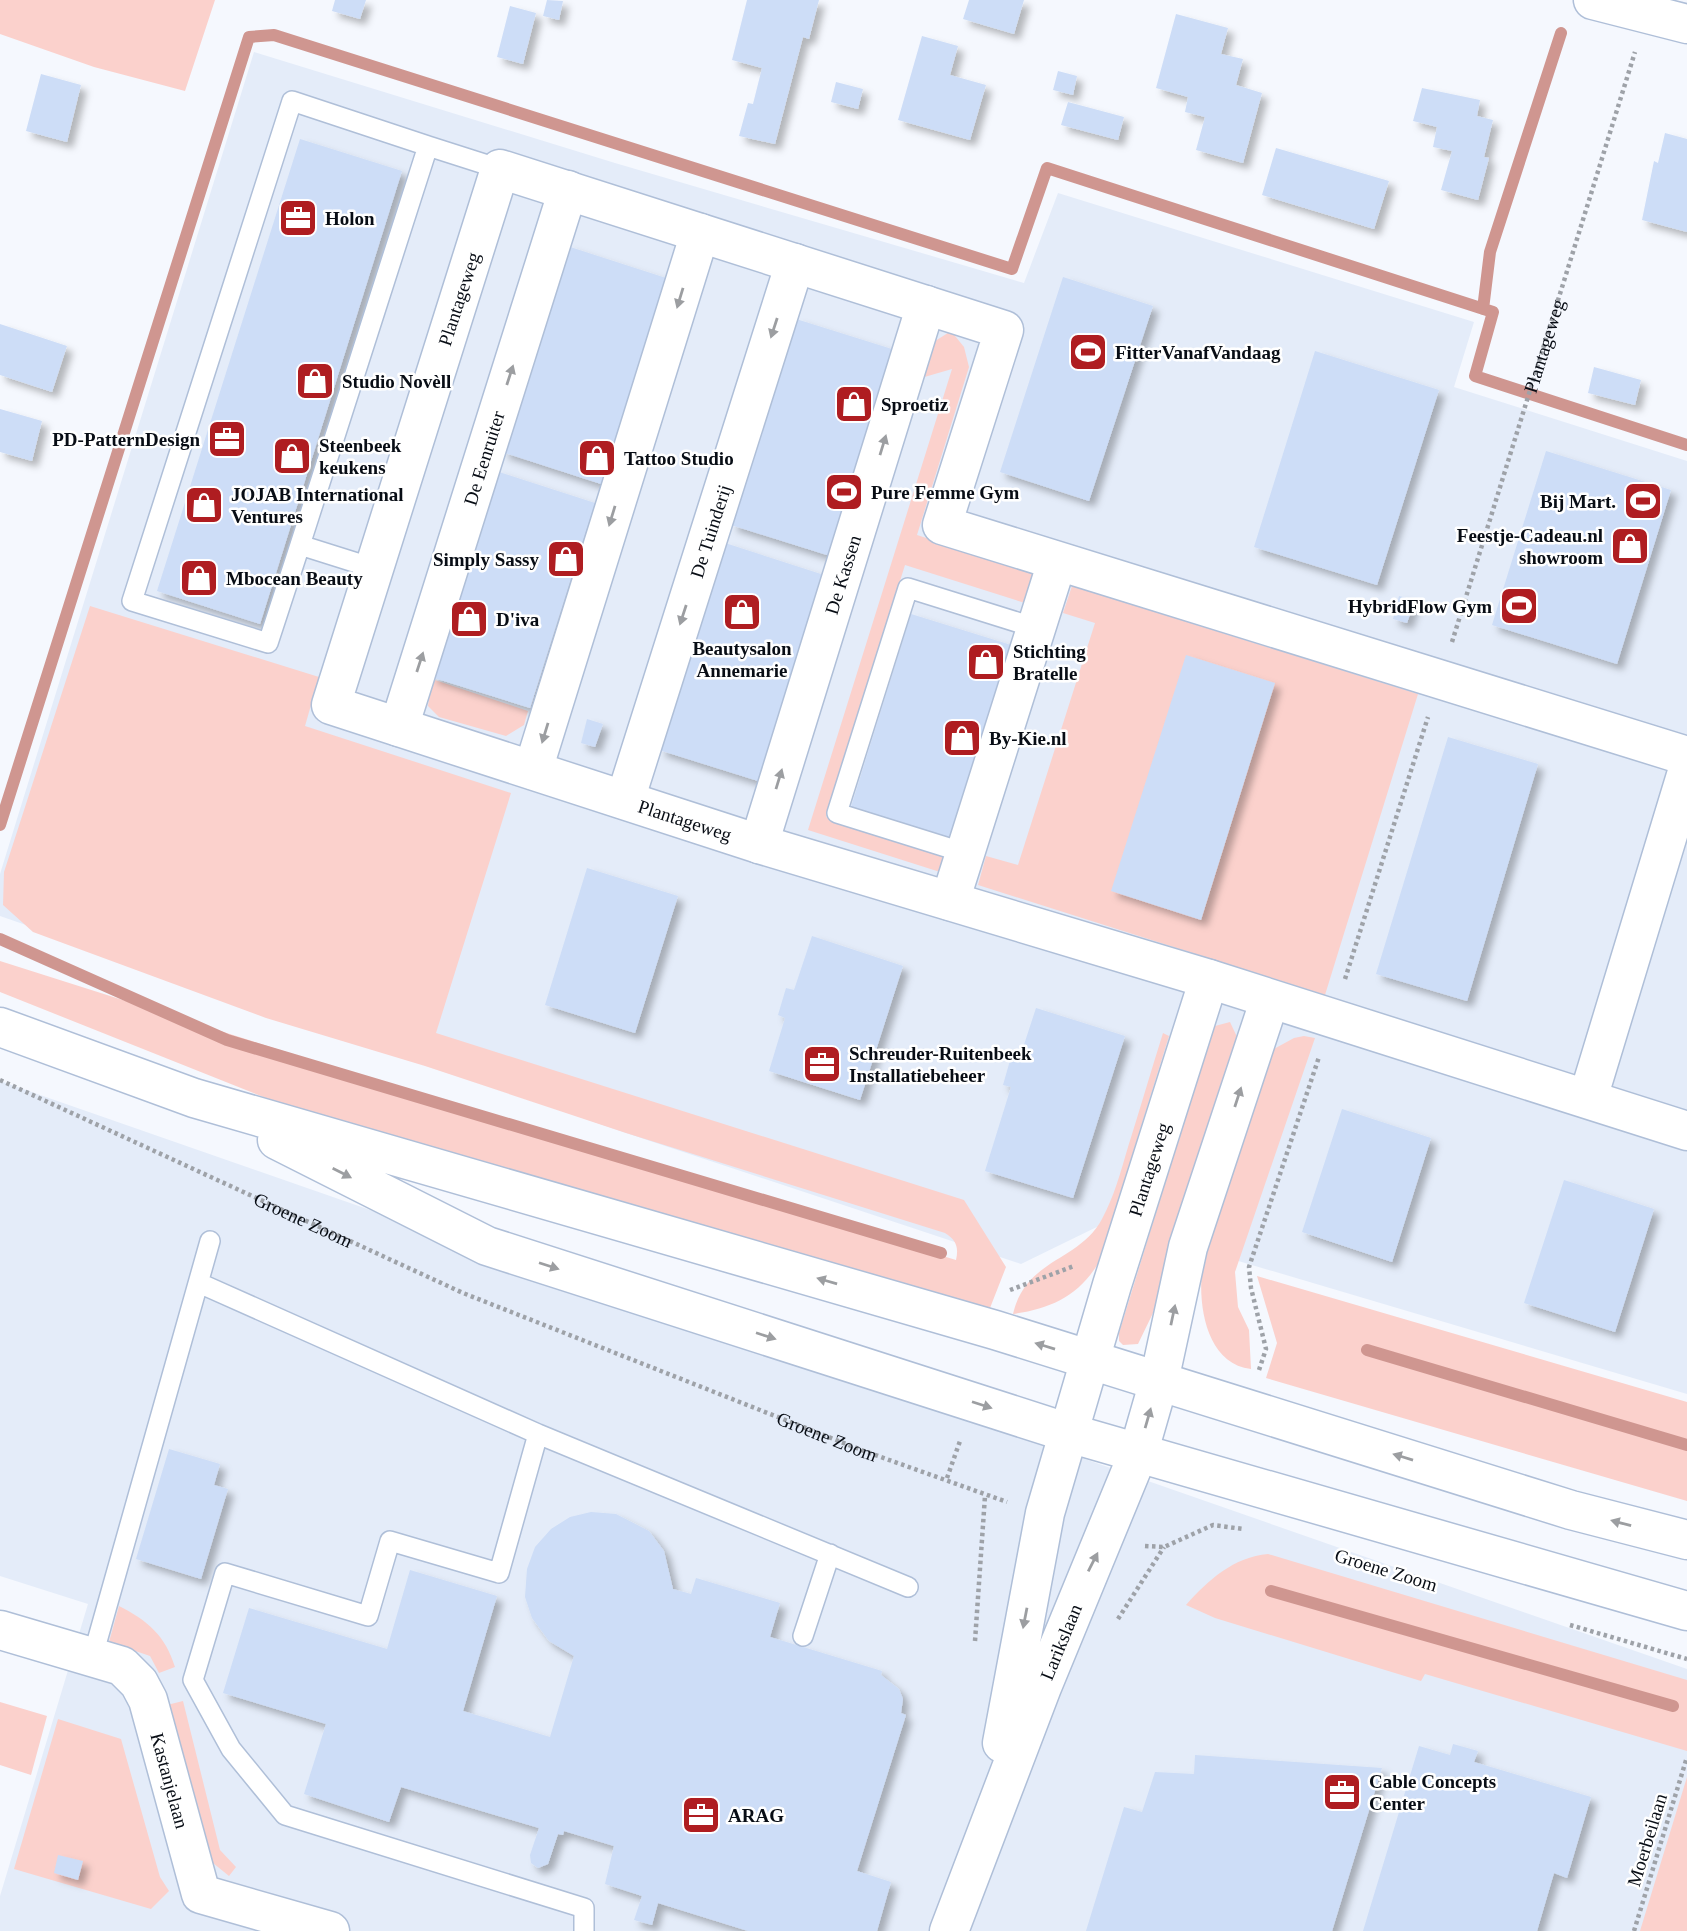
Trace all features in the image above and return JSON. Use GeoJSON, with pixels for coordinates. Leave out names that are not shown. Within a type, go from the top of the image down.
{"type":"FeatureCollection","features":[{"type":"Feature","properties":{"kind":"street"},"geometry":{"type":"LineString","coordinates":[[1593,0],[1687,24]]}},
{"type":"Feature","properties":{"kind":"street"},"geometry":{"type":"LineString","coordinates":[[500,169],[1004,330],[942,525],[1687,756]]}},
{"type":"Feature","properties":{"kind":"street","name":"Plantageweg"},"geometry":{"type":"LineString","coordinates":[[500,169],[331,705],[758,844],[1209,979],[1687,1131]]}},
{"type":"Feature","properties":{"kind":"street","name":"De Eenruiter"},"geometry":{"type":"LineString","coordinates":[[399,727],[568,190]]}},
{"type":"Feature","properties":{"kind":"street"},"geometry":{"type":"LineString","coordinates":[[533,771],[700,233]]}},
{"type":"Feature","properties":{"kind":"street","name":"De Tuinderij"},"geometry":{"type":"LineString","coordinates":[[625,800],[795,263]]}},
{"type":"Feature","properties":{"kind":"street","name":"De Kassen"},"geometry":{"type":"LineString","coordinates":[[758,844],[926,305]]}},
{"type":"Feature","properties":{"kind":"street"},"geometry":{"type":"LineString","coordinates":[[950,901],[1057,562]]}},
{"type":"Feature","properties":{"kind":"street"},"geometry":{"type":"LineString","coordinates":[[1588,1098],[1687,772]]}},
{"type":"Feature","properties":{"kind":"street","name":"Plantageweg"},"geometry":{"type":"LineString","coordinates":[[1069,1433],[1209,979]]}},
{"type":"Feature","properties":{"kind":"street"},"geometry":{"type":"LineString","coordinates":[[1159,1381],[1188,1247],[1270,999]]}},
{"type":"Feature","properties":{"kind":"street"},"geometry":{"type":"LineString","coordinates":[[0,1027],[194,1098],[1090,1360],[1571,1510],[1687,1540]]}},
{"type":"Feature","properties":{"kind":"street"},"geometry":{"type":"LineString","coordinates":[[194,1098],[488,1246],[1069,1433],[1687,1611]]}},
{"type":"Feature","properties":{"kind":"street","name":"Larikslaan"},"geometry":{"type":"LineString","coordinates":[[949,1931],[985,1830],[1087,1574],[1108,1534],[1138,1454],[1159,1381]]}},
{"type":"Feature","properties":{"kind":"street","name":"Larikslaan"},"geometry":{"type":"LineString","coordinates":[[985,1830],[1045,1513],[1069,1433]]}},
{"type":"Feature","properties":{"kind":"street","name":"Kastanjelaan"},"geometry":{"type":"LineString","coordinates":[[0,1630],[122,1666],[139,1683],[148,1700],[201,1895],[330,1931]]}},
{"type":"Feature","properties":{"kind":"lane"},"geometry":{"type":"LineString","coordinates":[[428,146],[268,643],[132,601],[292,101],[500,169]]}},
{"type":"Feature","properties":{"kind":"lane"},"geometry":{"type":"LineString","coordinates":[[300,545],[373,568]]}},
{"type":"Feature","properties":{"kind":"lane"},"geometry":{"type":"LineString","coordinates":[[965,853],[837,813],[908,587],[1036,628]]}},
{"type":"Feature","properties":{"kind":"lane"},"geometry":{"type":"LineString","coordinates":[[92,1659],[211,1241]]}},
{"type":"Feature","properties":{"kind":"lane"},"geometry":{"type":"LineString","coordinates":[[200,1283],[538,1434],[908,1587]]}},
{"type":"Feature","properties":{"kind":"lane"},"geometry":{"type":"LineString","coordinates":[[538,1434],[499,1573],[390,1541],[369,1616],[225,1573],[193,1680],[231,1749],[285,1815],[584,1908],[584,1931]]}},
{"type":"Feature","properties":{"kind":"lane"},"geometry":{"type":"LineString","coordinates":[[803,1636],[830,1555]]}},
{"type":"Feature","properties":{"kind":"path","name":"Plantageweg"},"geometry":{"type":"LineString","coordinates":[[1333,1018],[1525,412],[1646,13]]}},
{"type":"Feature","properties":{"kind":"path"},"geometry":{"type":"LineString","coordinates":[[1247,1409],[1266,1349],[1251,1288],[1249,1267],[1333,1018]]}},
{"type":"Feature","properties":{"kind":"path","name":"Groene Zoom"},"geometry":{"type":"LineString","coordinates":[[0,1080],[463,1293],[864,1451],[947,1478],[985,1496],[1045,1513]]}},
{"type":"Feature","properties":{"kind":"path"},"geometry":{"type":"LineString","coordinates":[[1213,1525],[1225,1478]]}},
{"type":"Feature","properties":{"kind":"path"},"geometry":{"type":"LineString","coordinates":[[1108,1534],[1146,1546],[1164,1547],[1213,1525],[1249,1530]]}},
{"type":"Feature","properties":{"kind":"path"},"geometry":{"type":"LineString","coordinates":[[1567,1624],[1687,1659]]}},
{"type":"Feature","properties":{"kind":"path","name":"Moerbeilaan"},"geometry":{"type":"LineString","coordinates":[[1634,1931],[1687,1757]]}},
{"type":"Feature","properties":{"kind":"shaded area"},"geometry":{"type":"Polygon","coordinates":[[[0,0],[215,0],[185,91],[94,67],[0,34],[0,0]]]}},
{"type":"Feature","properties":{"kind":"shaded area"},"geometry":{"type":"Polygon","coordinates":[[[254,52],[615,163],[1024,283],[1058,193],[1474,322],[1454,387],[1687,461],[1687,1394],[1107,1222],[1021,1264],[623,1132],[0,916],[0,874],[254,52]]]}},
{"type":"Feature","properties":{"kind":"shaded area"},"geometry":{"type":"Polygon","coordinates":[[[951,331],[964,347],[969,367],[917,535],[1035,573],[1025,603],[905,565],[826,817],[945,854],[940,872],[808,830],[952,369],[921,378],[932,343],[951,331]]]}},
{"type":"Feature","properties":{"kind":"shaded area"},"geometry":{"type":"Polygon","coordinates":[[[1072,586],[1418,694],[1325,995],[978,885],[986,856],[1018,865],[1095,623],[1063,613],[1072,586]]]}},
{"type":"Feature","properties":{"kind":"shaded area"},"geometry":{"type":"Polygon","coordinates":[[[90,606],[319,677],[305,726],[511,793],[436,1033],[964,1200],[1006,1267],[990,1308],[987,1311],[296,1110],[0,992],[0,961],[614,1156],[956,1260],[956,1244],[945,1233],[626,1133],[425,1066],[266,1018],[33,932],[3,905],[4,872],[90,606]]]}},
{"type":"Feature","properties":{"kind":"shaded area"},"geometry":{"type":"Polygon","coordinates":[[[432,679],[528,711],[524,725],[506,736],[439,717],[428,706],[432,679]]]}},
{"type":"Feature","properties":{"kind":"shaded area"},"geometry":{"type":"Polygon","coordinates":[[[1230,1022],[1238,1039],[1153,1313],[1138,1344],[1123,1345],[1119,1341],[1119,1333],[1210,1037],[1215,1026],[1230,1022]]]}},
{"type":"Feature","properties":{"kind":"shaded area"},"geometry":{"type":"Polygon","coordinates":[[[1163,1033],[1169,1036],[1099,1262],[1082,1284],[1062,1299],[1039,1309],[1013,1314],[1029,1282],[1080,1244],[1102,1219],[1117,1184],[1163,1033]]]}},
{"type":"Feature","properties":{"kind":"shaded area"},"geometry":{"type":"Polygon","coordinates":[[[1294,1038],[1315,1038],[1235,1272],[1238,1307],[1249,1330],[1251,1369],[1236,1365],[1224,1357],[1209,1331],[1202,1300],[1204,1258],[1212,1223],[1272,1050],[1294,1038]]]}},
{"type":"Feature","properties":{"kind":"shaded area"},"geometry":{"type":"Polygon","coordinates":[[[0,1081],[1687,1669],[1687,1931],[0,1931],[0,1896],[88,1604],[0,1576],[0,1081]]]}},
{"type":"Feature","properties":{"kind":"shaded area"},"geometry":{"type":"Polygon","coordinates":[[[1257,1276],[1687,1402],[1687,1501],[1266,1378],[1277,1343],[1257,1276]]]}},
{"type":"Feature","properties":{"kind":"shaded area"},"geometry":{"type":"Polygon","coordinates":[[[1268,1554],[1687,1680],[1687,1751],[1425,1674],[1421,1681],[1215,1618],[1186,1605],[1222,1571],[1244,1560],[1268,1554]]]}},
{"type":"Feature","properties":{"kind":"shaded area"},"geometry":{"type":"Polygon","coordinates":[[[119,1606],[139,1617],[154,1630],[166,1646],[175,1667],[159,1673],[150,1656],[109,1642],[119,1606]]]}},
{"type":"Feature","properties":{"kind":"shaded area"},"geometry":{"type":"Polygon","coordinates":[[[183,1701],[220,1850],[236,1867],[229,1876],[213,1863],[167,1705],[183,1701]]]}},
{"type":"Feature","properties":{"kind":"shaded area"},"geometry":{"type":"Polygon","coordinates":[[[0,1702],[47,1716],[31,1775],[0,1765],[0,1702]]]}},
{"type":"Feature","properties":{"kind":"shaded area"},"geometry":{"type":"Polygon","coordinates":[[[58,1719],[121,1739],[160,1877],[169,1891],[151,1909],[14,1869],[58,1719]]]}},
{"type":"Feature","properties":{"kind":"shaded area"},"geometry":{"type":"Polygon","coordinates":[[[1687,1777],[1687,1931],[1640,1931],[1687,1777]]]}},
{"type":"Feature","properties":{"kind":"building"},"geometry":{"type":"Polygon","coordinates":[[[335,0],[366,0],[360,19],[332,11],[335,0]]]}},
{"type":"Feature","properties":{"kind":"building"},"geometry":{"type":"Polygon","coordinates":[[[547,0],[563,1],[559,20],[543,16],[547,0]]]}},
{"type":"Feature","properties":{"kind":"building"},"geometry":{"type":"Polygon","coordinates":[[[747,0],[819,0],[809,39],[803,37],[775,144],[739,136],[748,103],[753,104],[762,68],[732,60],[747,0]]]}},
{"type":"Feature","properties":{"kind":"building"},"geometry":{"type":"Polygon","coordinates":[[[969,0],[1024,0],[1014,34],[963,19],[969,0]]]}},
{"type":"Feature","properties":{"kind":"building"},"geometry":{"type":"Polygon","coordinates":[[[510,6],[536,13],[523,64],[497,57],[510,6]]]}},
{"type":"Feature","properties":{"kind":"building"},"geometry":{"type":"Polygon","coordinates":[[[1176,14],[1228,28],[1221,54],[1243,59],[1236,85],[1262,93],[1243,163],[1196,150],[1205,117],[1185,112],[1188,97],[1156,88],[1176,14]]]}},
{"type":"Feature","properties":{"kind":"building"},"geometry":{"type":"Polygon","coordinates":[[[922,36],[958,46],[950,75],[986,85],[970,140],[898,120],[922,36]]]}},
{"type":"Feature","properties":{"kind":"building"},"geometry":{"type":"Polygon","coordinates":[[[1058,71],[1077,76],[1073,95],[1053,90],[1058,71]]]}},
{"type":"Feature","properties":{"kind":"building"},"geometry":{"type":"Polygon","coordinates":[[[41,74],[81,85],[67,142],[26,131],[41,74]]]}},
{"type":"Feature","properties":{"kind":"building"},"geometry":{"type":"Polygon","coordinates":[[[836,82],[863,89],[858,109],[831,102],[836,82]]]}},
{"type":"Feature","properties":{"kind":"building"},"geometry":{"type":"Polygon","coordinates":[[[1422,88],[1480,100],[1477,116],[1493,120],[1484,157],[1489,158],[1478,200],[1441,190],[1452,151],[1433,147],[1437,127],[1413,121],[1422,88]]]}},
{"type":"Feature","properties":{"kind":"building"},"geometry":{"type":"Polygon","coordinates":[[[1068,102],[1124,117],[1118,140],[1061,125],[1068,102]]]}},
{"type":"Feature","properties":{"kind":"building"},"geometry":{"type":"Polygon","coordinates":[[[1665,133],[1687,139],[1687,232],[1642,220],[1654,161],[1658,163],[1665,133]]]}},
{"type":"Feature","properties":{"kind":"building"},"geometry":{"type":"Polygon","coordinates":[[[300,139],[402,171],[260,624],[157,591],[300,139]]]}},
{"type":"Feature","properties":{"kind":"building"},"geometry":{"type":"Polygon","coordinates":[[[1276,148],[1389,181],[1374,229],[1262,195],[1276,148]]]}},
{"type":"Feature","properties":{"kind":"building"},"geometry":{"type":"Polygon","coordinates":[[[567,246],[666,278],[601,484],[502,452],[567,246]]]}},
{"type":"Feature","properties":{"kind":"building"},"geometry":{"type":"Polygon","coordinates":[[[1063,277],[1153,306],[1089,501],[1000,472],[1063,277]]]}},
{"type":"Feature","properties":{"kind":"building"},"geometry":{"type":"Polygon","coordinates":[[[796,319],[895,350],[830,556],[731,525],[796,319]]]}},
{"type":"Feature","properties":{"kind":"building"},"geometry":{"type":"Polygon","coordinates":[[[0,324],[67,346],[52,392],[0,375],[0,324]]]}},
{"type":"Feature","properties":{"kind":"building"},"geometry":{"type":"Polygon","coordinates":[[[1315,351],[1439,390],[1377,585],[1254,547],[1315,351]]]}},
{"type":"Feature","properties":{"kind":"building"},"geometry":{"type":"Polygon","coordinates":[[[1594,367],[1641,380],[1635,405],[1588,393],[1594,367]]]}},
{"type":"Feature","properties":{"kind":"building"},"geometry":{"type":"Polygon","coordinates":[[[0,409],[42,421],[32,461],[0,452],[0,409]]]}},
{"type":"Feature","properties":{"kind":"building"},"geometry":{"type":"Polygon","coordinates":[[[1546,451],[1671,490],[1617,664],[1492,625],[1546,451]]]}},
{"type":"Feature","properties":{"kind":"building"},"geometry":{"type":"Polygon","coordinates":[[[496,471],[595,503],[530,708],[431,677],[496,471]]]}},
{"type":"Feature","properties":{"kind":"building"},"geometry":{"type":"Polygon","coordinates":[[[725,543],[824,575],[758,781],[659,750],[725,543]]]}},
{"type":"Feature","properties":{"kind":"building"},"geometry":{"type":"Polygon","coordinates":[[[1399,596],[1415,600],[1407,623],[1393,619],[1399,596]]]}},
{"type":"Feature","properties":{"kind":"building"},"geometry":{"type":"Polygon","coordinates":[[[911,614],[1011,645],[950,841],[850,810],[911,614]]]}},
{"type":"Feature","properties":{"kind":"building"},"geometry":{"type":"Polygon","coordinates":[[[1186,655],[1275,683],[1201,920],[1111,891],[1186,655]]]}},
{"type":"Feature","properties":{"kind":"building"},"geometry":{"type":"Polygon","coordinates":[[[587,719],[603,724],[595,747],[581,743],[587,719]]]}},
{"type":"Feature","properties":{"kind":"building"},"geometry":{"type":"Polygon","coordinates":[[[1448,737],[1538,764],[1467,1001],[1376,974],[1448,737]]]}},
{"type":"Feature","properties":{"kind":"building"},"geometry":{"type":"Polygon","coordinates":[[[587,868],[678,896],[635,1033],[545,1005],[587,868]]]}},
{"type":"Feature","properties":{"kind":"building"},"geometry":{"type":"Polygon","coordinates":[[[812,936],[903,966],[860,1100],[769,1071],[785,1018],[778,1015],[786,988],[794,990],[812,936]]]}},
{"type":"Feature","properties":{"kind":"building"},"geometry":{"type":"Polygon","coordinates":[[[1036,1008],[1125,1036],[1073,1198],[985,1171],[1011,1087],[1003,1085],[1011,1057],[1019,1060],[1036,1008]]]}},
{"type":"Feature","properties":{"kind":"building"},"geometry":{"type":"Polygon","coordinates":[[[1342,1109],[1431,1138],[1392,1262],[1302,1232],[1342,1109]]]}},
{"type":"Feature","properties":{"kind":"building"},"geometry":{"type":"Polygon","coordinates":[[[1564,1180],[1654,1209],[1615,1332],[1524,1303],[1564,1180]]]}},
{"type":"Feature","properties":{"kind":"building"},"geometry":{"type":"Polygon","coordinates":[[[169,1449],[220,1464],[214,1485],[228,1489],[201,1579],[136,1559],[169,1449]]]}},
{"type":"Feature","properties":{"kind":"building"},"geometry":{"type":"Polygon","coordinates":[[[591,1512],[616,1514],[649,1531],[664,1551],[673,1589],[691,1594],[696,1578],[780,1603],[770,1637],[882,1671],[881,1675],[899,1689],[903,1699],[901,1713],[906,1715],[857,1871],[891,1882],[877,1931],[748,1931],[658,1903],[652,1925],[634,1920],[642,1896],[605,1884],[614,1846],[564,1831],[563,1835],[558,1834],[548,1864],[538,1868],[531,1863],[530,1855],[539,1828],[401,1787],[389,1822],[304,1794],[326,1724],[223,1693],[249,1608],[387,1649],[410,1570],[497,1596],[463,1711],[550,1737],[574,1656],[549,1641],[532,1618],[525,1597],[527,1569],[535,1547],[551,1529],[570,1517],[591,1512]]]}},
{"type":"Feature","properties":{"kind":"building"},"geometry":{"type":"Polygon","coordinates":[[[1453,1744],[1478,1751],[1474,1762],[1591,1797],[1567,1878],[1554,1873],[1537,1931],[1363,1931],[1419,1746],[1450,1755],[1453,1744]]]}},
{"type":"Feature","properties":{"kind":"building"},"geometry":{"type":"Polygon","coordinates":[[[1195,1755],[1382,1768],[1332,1931],[1086,1931],[1124,1807],[1142,1812],[1155,1772],[1194,1774],[1195,1755]]]}},
{"type":"Feature","properties":{"kind":"building"},"geometry":{"type":"Polygon","coordinates":[[[58,1855],[83,1861],[78,1880],[54,1873],[58,1855]]]}},
{"type":"Feature","properties":{"kind":"waterway"},"geometry":{"type":"LineString","coordinates":[[1483,309],[1490,252],[1561,33]]}},
{"type":"Feature","properties":{"kind":"waterway"},"geometry":{"type":"LineString","coordinates":[[0,825],[249,37],[274,35],[1012,269],[1047,168],[1493,312],[1475,376],[1687,445]]}},
{"type":"Feature","properties":{"kind":"waterway"},"geometry":{"type":"LineString","coordinates":[[0,939],[227,1040],[941,1253]]}},
{"type":"Feature","properties":{"kind":"waterway"},"geometry":{"type":"LineString","coordinates":[[1367,1350],[1687,1445]]}},
{"type":"Feature","properties":{"kind":"waterway"},"geometry":{"type":"LineString","coordinates":[[1271,1591],[1673,1706]]}},
{"type":"Feature","properties":{"kind":"place","name":"Holon"},"geometry":{"type":"Point","coordinates":[298,218]}},
{"type":"Feature","properties":{"kind":"place","name":"FitterVanafVandaag"},"geometry":{"type":"Point","coordinates":[1088,352]}},
{"type":"Feature","properties":{"kind":"place","name":"Studio Novèll"},"geometry":{"type":"Point","coordinates":[315,381]}},
{"type":"Feature","properties":{"kind":"place","name":"Sproetiz"},"geometry":{"type":"Point","coordinates":[854,404]}},
{"type":"Feature","properties":{"kind":"place","name":"PD-PatternDesign"},"geometry":{"type":"Point","coordinates":[227,439]}},
{"type":"Feature","properties":{"kind":"place","name":"Steenbeek keukens"},"geometry":{"type":"Point","coordinates":[292,456]}},
{"type":"Feature","properties":{"kind":"place","name":"Tattoo Studio"},"geometry":{"type":"Point","coordinates":[597,458]}},
{"type":"Feature","properties":{"kind":"place","name":"Pure Femme Gym"},"geometry":{"type":"Point","coordinates":[844,492]}},
{"type":"Feature","properties":{"kind":"place","name":"Bij Mart."},"geometry":{"type":"Point","coordinates":[1643,501]}},
{"type":"Feature","properties":{"kind":"place","name":"JOJAB International Ventures"},"geometry":{"type":"Point","coordinates":[204,505]}},
{"type":"Feature","properties":{"kind":"place","name":"Feestje-Cadeau.nl showroom"},"geometry":{"type":"Point","coordinates":[1630,546]}},
{"type":"Feature","properties":{"kind":"place","name":"Simply Sassy"},"geometry":{"type":"Point","coordinates":[566,559]}},
{"type":"Feature","properties":{"kind":"place","name":"Mbocean Beauty"},"geometry":{"type":"Point","coordinates":[199,578]}},
{"type":"Feature","properties":{"kind":"place","name":"HybridFlow Gym"},"geometry":{"type":"Point","coordinates":[1519,606]}},
{"type":"Feature","properties":{"kind":"place","name":"Beautysalon Annemarie"},"geometry":{"type":"Point","coordinates":[742,612]}},
{"type":"Feature","properties":{"kind":"place","name":"D'iva"},"geometry":{"type":"Point","coordinates":[469,619]}},
{"type":"Feature","properties":{"kind":"place","name":"Stichting Bratelle"},"geometry":{"type":"Point","coordinates":[986,662]}},
{"type":"Feature","properties":{"kind":"place","name":"By-Kie.nl"},"geometry":{"type":"Point","coordinates":[962,738]}},
{"type":"Feature","properties":{"kind":"place","name":"Schreuder-Ruitenbeek Installatiebeheer"},"geometry":{"type":"Point","coordinates":[822,1064]}},
{"type":"Feature","properties":{"kind":"place","name":"Cable Concepts Center"},"geometry":{"type":"Point","coordinates":[1342,1792]}},
{"type":"Feature","properties":{"kind":"place","name":"ARAG"},"geometry":{"type":"Point","coordinates":[701,1815]}}]}
